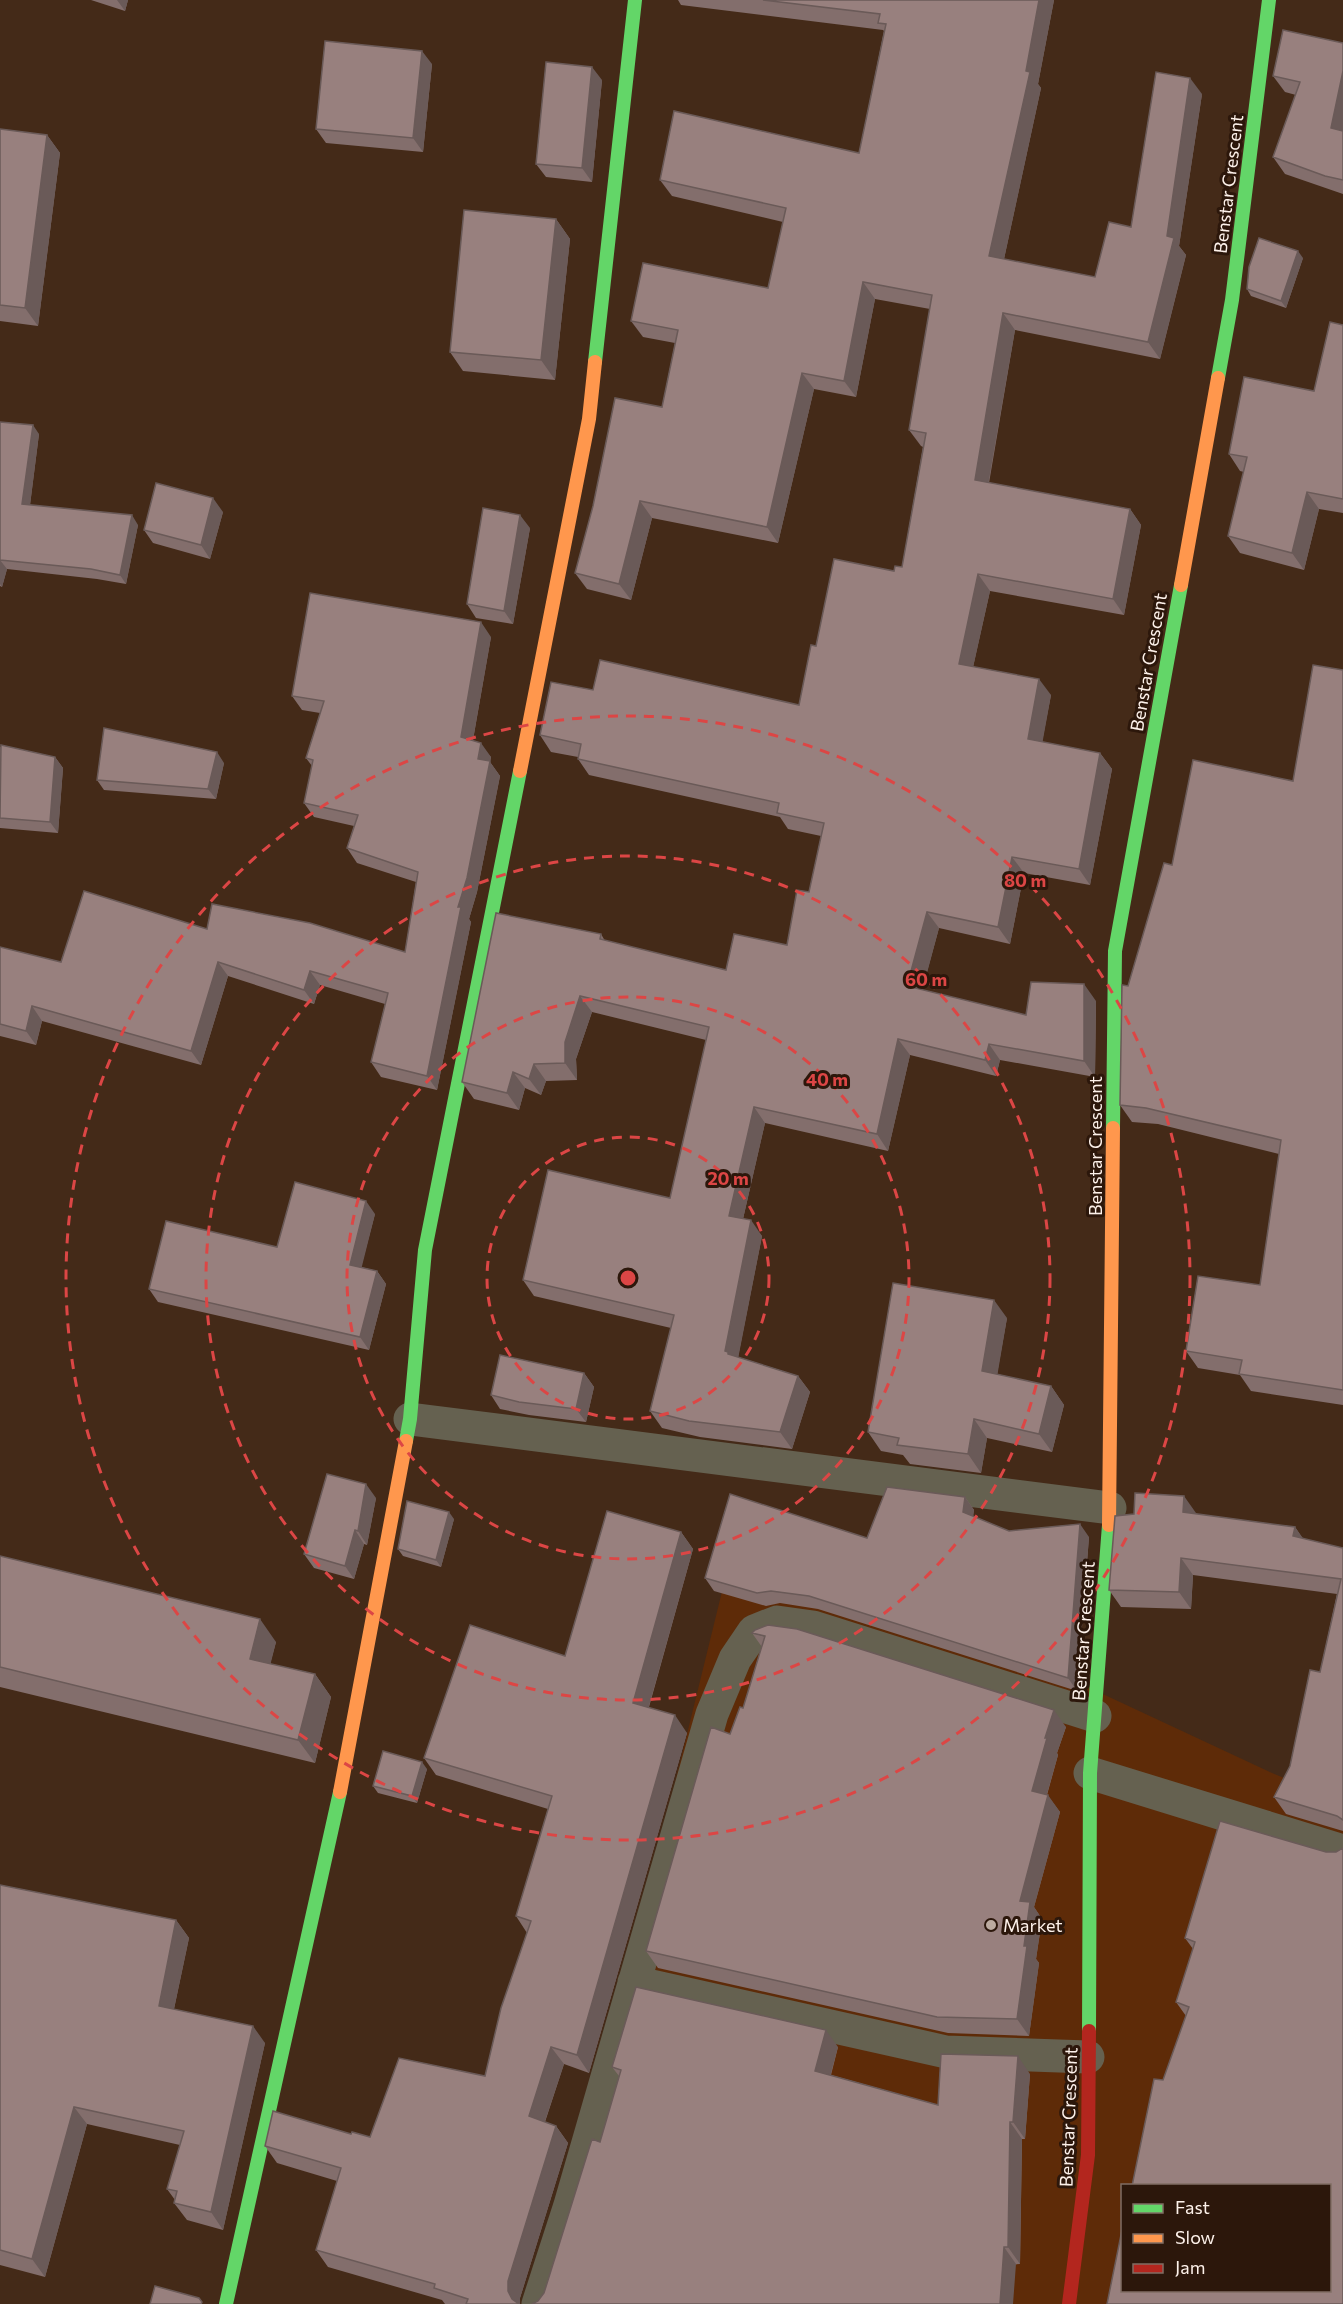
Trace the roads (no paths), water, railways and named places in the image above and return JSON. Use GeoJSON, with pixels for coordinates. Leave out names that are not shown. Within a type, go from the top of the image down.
{"type":"FeatureCollection","features":[{"type":"Feature","properties":{"kind":"street"},"geometry":{"type":"LineString","coordinates":[[226,2304],[335,1818],[410,1419],[425,1250],[589,419],[635,0]]}},
{"type":"Feature","properties":{"kind":"street","name":"Benstar Crescent"},"geometry":{"type":"LineString","coordinates":[[1069,2304],[1088,2155],[1090,1773],[1110,1508],[1115,951],[1232,300],[1269,0]]}},
{"type":"Feature","properties":{"kind":"street"},"geometry":{"type":"LineString","coordinates":[[410,1419],[1110,1508]]}},
{"type":"Feature","properties":{"kind":"street"},"geometry":{"type":"LineString","coordinates":[[538,2304],[570,2205],[712,1714],[735,1659],[754,1631],[777,1622],[813,1627],[1095,1716]]}},
{"type":"Feature","properties":{"kind":"street"},"geometry":{"type":"LineString","coordinates":[[1090,1773],[1343,1851]]}},
{"type":"Feature","properties":{"kind":"street"},"geometry":{"type":"LineString","coordinates":[[634,1983],[946,2052],[1089,2057]]}},
{"type":"Feature","properties":{"kind":"place","name":"Market"},"geometry":{"type":"Point","coordinates":[991,1925]}}]}
